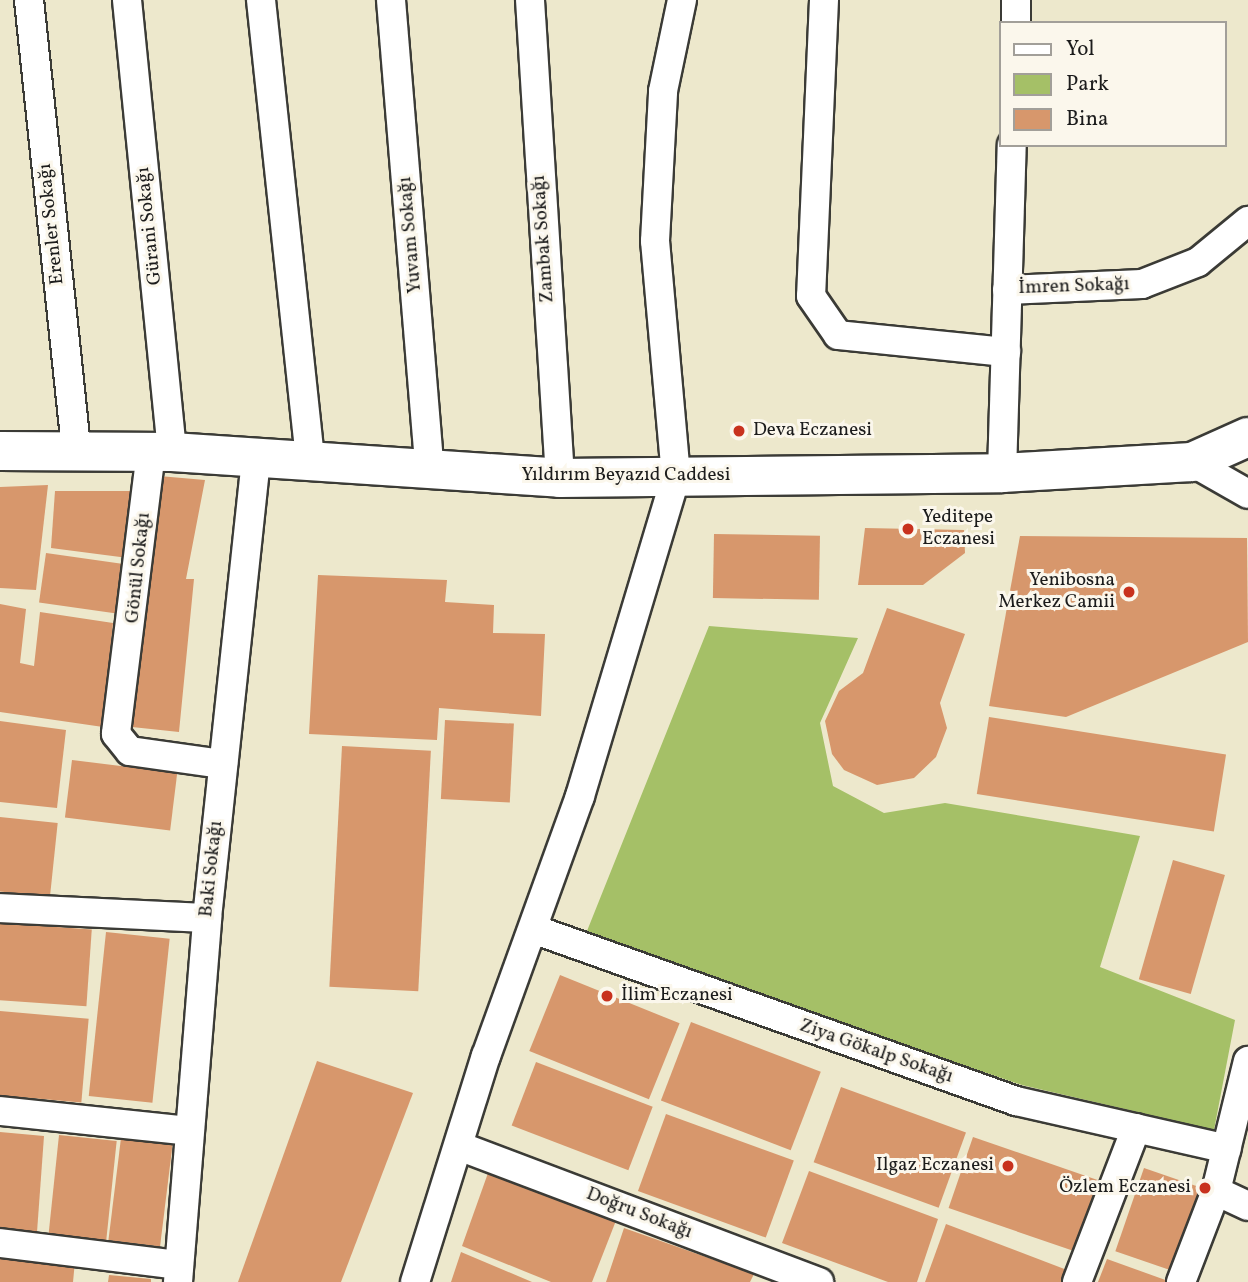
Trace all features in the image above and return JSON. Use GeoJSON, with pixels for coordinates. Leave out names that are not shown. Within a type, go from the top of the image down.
{"type":"FeatureCollection","features":[{"type":"Feature","properties":{"kind":"main road","name":"Yıldırım Beyazıd Caddesi"},"geometry":{"type":"LineString","coordinates":[[0,451],[76,449],[162,452],[560,478],[1002,473],[1192,462],[1248,437]]}},
{"type":"Feature","properties":{"kind":"street","name":"Erenler Sokağı"},"geometry":{"type":"LineString","coordinates":[[29,0],[76,449]]}},
{"type":"Feature","properties":{"kind":"street","name":"Gürani Sokağı"},"geometry":{"type":"LineString","coordinates":[[127,0],[162,452]]}},
{"type":"Feature","properties":{"kind":"street"},"geometry":{"type":"LineString","coordinates":[[261,0],[310,462]]}},
{"type":"Feature","properties":{"kind":"street","name":"Yuvam Sokağı"},"geometry":{"type":"LineString","coordinates":[[391,0],[430,471]]}},
{"type":"Feature","properties":{"kind":"street","name":"Zambak Sokağı"},"geometry":{"type":"LineString","coordinates":[[530,0],[560,478]]}},
{"type":"Feature","properties":{"kind":"street"},"geometry":{"type":"LineString","coordinates":[[415,1282],[580,796],[676,476],[655,242],[663,91],[682,0]]}},
{"type":"Feature","properties":{"kind":"street"},"geometry":{"type":"LineString","coordinates":[[824,0],[811,296],[838,335],[1006,352]]}},
{"type":"Feature","properties":{"kind":"street"},"geometry":{"type":"LineString","coordinates":[[1016,0],[1016,21]]}},
{"type":"Feature","properties":{"kind":"street"},"geometry":{"type":"LineString","coordinates":[[1002,473],[1012,147]]}},
{"type":"Feature","properties":{"kind":"street","name":"İmren Sokağı"},"geometry":{"type":"LineString","coordinates":[[1007,290],[1142,284],[1198,262],[1248,221]]}},
{"type":"Feature","properties":{"kind":"street","name":"Gönül Sokağı"},"geometry":{"type":"LineString","coordinates":[[162,452],[126,684],[115,723],[122,744],[131,751],[223,764]]}},
{"type":"Feature","properties":{"kind":"street","name":"Baki Sokağı"},"geometry":{"type":"LineString","coordinates":[[178,1273],[207,918],[256,457]]}},
{"type":"Feature","properties":{"kind":"street"},"geometry":{"type":"LineString","coordinates":[[1192,462],[1248,494]]}},
{"type":"Feature","properties":{"kind":"street"},"geometry":{"type":"LineString","coordinates":[[0,908],[207,918]]}},
{"type":"Feature","properties":{"kind":"street","name":"Ziya Gökalp Sokağı"},"geometry":{"type":"LineString","coordinates":[[533,929],[1016,1101],[1227,1149]]}},
{"type":"Feature","properties":{"kind":"street"},"geometry":{"type":"LineString","coordinates":[[1181,1282],[1216,1191],[1248,1061]]}},
{"type":"Feature","properties":{"kind":"street"},"geometry":{"type":"LineString","coordinates":[[0,1111],[189,1131]]}},
{"type":"Feature","properties":{"kind":"street"},"geometry":{"type":"LineString","coordinates":[[1077,1282],[1136,1128]]}},
{"type":"Feature","properties":{"kind":"street","name":"Doğru Sokağı"},"geometry":{"type":"LineString","coordinates":[[459,1146],[819,1282]]}},
{"type":"Feature","properties":{"kind":"street"},"geometry":{"type":"LineString","coordinates":[[1216,1191],[1248,1206]]}},
{"type":"Feature","properties":{"kind":"street"},"geometry":{"type":"LineString","coordinates":[[0,1243],[178,1273]]}},
{"type":"Feature","properties":{"kind":"green space"},"geometry":{"type":"Polygon","coordinates":[[[709,626],[858,638],[820,723],[833,786],[884,813],[945,803],[1140,836],[1100,967],[1235,1020],[1214,1130],[1022,1085],[585,936],[709,626]]]}},
{"type":"Feature","properties":{"kind":"building"},"geometry":{"type":"Polygon","coordinates":[[[159,476],[205,480],[186,579],[194,579],[179,732],[132,727],[159,476]]]}},
{"type":"Feature","properties":{"kind":"building"},"geometry":{"type":"Polygon","coordinates":[[[48,485],[36,590],[0,588],[0,487],[48,485]]]}},
{"type":"Feature","properties":{"kind":"building"},"geometry":{"type":"Polygon","coordinates":[[[55,491],[136,491],[128,558],[51,548],[55,491]]]}},
{"type":"Feature","properties":{"kind":"building"},"geometry":{"type":"Polygon","coordinates":[[[865,528],[964,530],[965,553],[923,585],[858,585],[865,528]]]}},
{"type":"Feature","properties":{"kind":"building"},"geometry":{"type":"Polygon","coordinates":[[[714,534],[820,536],[819,600],[713,598],[714,534]]]}},
{"type":"Feature","properties":{"kind":"building","name":"Yenibosna Merkez Camii"},"geometry":{"type":"Polygon","coordinates":[[[1020,536],[1247,538],[1248,642],[1066,717],[989,706],[1020,536]]]}},
{"type":"Feature","properties":{"kind":"building"},"geometry":{"type":"Polygon","coordinates":[[[46,553],[125,564],[118,614],[39,603],[46,553]]]}},
{"type":"Feature","properties":{"kind":"building"},"geometry":{"type":"Polygon","coordinates":[[[318,575],[447,580],[445,602],[494,605],[493,633],[545,634],[541,716],[439,708],[437,740],[309,734],[318,575]]]}},
{"type":"Feature","properties":{"kind":"building"},"geometry":{"type":"Polygon","coordinates":[[[0,604],[26,609],[20,663],[34,666],[40,612],[113,623],[103,727],[0,712],[0,604]]]}},
{"type":"Feature","properties":{"kind":"building"},"geometry":{"type":"Polygon","coordinates":[[[887,608],[965,634],[940,703],[947,728],[936,757],[914,778],[877,785],[844,770],[832,754],[825,721],[839,691],[863,673],[887,608]]]}},
{"type":"Feature","properties":{"kind":"building"},"geometry":{"type":"Polygon","coordinates":[[[989,717],[1226,755],[1214,832],[977,794],[989,717]]]}},
{"type":"Feature","properties":{"kind":"building"},"geometry":{"type":"Polygon","coordinates":[[[445,720],[514,724],[510,803],[441,799],[445,720]]]}},
{"type":"Feature","properties":{"kind":"building"},"geometry":{"type":"Polygon","coordinates":[[[0,721],[66,730],[57,808],[0,802],[0,721]]]}},
{"type":"Feature","properties":{"kind":"building"},"geometry":{"type":"Polygon","coordinates":[[[342,746],[431,751],[418,991],[329,987],[342,746]]]}},
{"type":"Feature","properties":{"kind":"building"},"geometry":{"type":"Polygon","coordinates":[[[72,760],[177,773],[170,830],[65,818],[72,760]]]}},
{"type":"Feature","properties":{"kind":"building"},"geometry":{"type":"Polygon","coordinates":[[[0,817],[58,823],[50,897],[0,891],[0,817]]]}},
{"type":"Feature","properties":{"kind":"building"},"geometry":{"type":"Polygon","coordinates":[[[1173,860],[1225,875],[1191,994],[1139,979],[1173,860]]]}},
{"type":"Feature","properties":{"kind":"building"},"geometry":{"type":"Polygon","coordinates":[[[0,923],[92,929],[86,1006],[0,1000],[0,923]]]}},
{"type":"Feature","properties":{"kind":"building"},"geometry":{"type":"Polygon","coordinates":[[[106,932],[170,939],[152,1103],[89,1096],[106,932]]]}},
{"type":"Feature","properties":{"kind":"building"},"geometry":{"type":"Polygon","coordinates":[[[560,975],[680,1023],[649,1099],[529,1051],[560,975]]]}},
{"type":"Feature","properties":{"kind":"building"},"geometry":{"type":"Polygon","coordinates":[[[0,1011],[89,1019],[81,1102],[0,1095],[0,1011]]]}},
{"type":"Feature","properties":{"kind":"building"},"geometry":{"type":"Polygon","coordinates":[[[691,1022],[821,1072],[791,1150],[661,1100],[691,1022]]]}},
{"type":"Feature","properties":{"kind":"building"},"geometry":{"type":"Polygon","coordinates":[[[317,1061],[413,1093],[341,1282],[238,1282],[317,1061]]]}},
{"type":"Feature","properties":{"kind":"building"},"geometry":{"type":"Polygon","coordinates":[[[536,1062],[653,1107],[628,1170],[512,1125],[536,1062]]]}},
{"type":"Feature","properties":{"kind":"building"},"geometry":{"type":"Polygon","coordinates":[[[841,1087],[966,1132],[939,1208],[814,1162],[841,1087]]]}},
{"type":"Feature","properties":{"kind":"building"},"geometry":{"type":"Polygon","coordinates":[[[666,1114],[794,1161],[766,1238],[638,1191],[666,1114]]]}},
{"type":"Feature","properties":{"kind":"building"},"geometry":{"type":"Polygon","coordinates":[[[0,1132],[44,1136],[37,1232],[0,1229],[0,1132]]]}},
{"type":"Feature","properties":{"kind":"building"},"geometry":{"type":"Polygon","coordinates":[[[59,1135],[117,1141],[106,1243],[48,1236],[59,1135]]]}},
{"type":"Feature","properties":{"kind":"building"},"geometry":{"type":"Polygon","coordinates":[[[973,1137],[1100,1181],[1075,1252],[949,1208],[973,1137]]]}},
{"type":"Feature","properties":{"kind":"building"},"geometry":{"type":"Polygon","coordinates":[[[121,1138],[173,1144],[160,1247],[108,1240],[121,1138]]]}},
{"type":"Feature","properties":{"kind":"building"},"geometry":{"type":"Polygon","coordinates":[[[1144,1168],[1209,1190],[1181,1274],[1115,1251],[1144,1168]]]}},
{"type":"Feature","properties":{"kind":"building"},"geometry":{"type":"Polygon","coordinates":[[[809,1171],[938,1219],[917,1282],[888,1282],[782,1243],[809,1171]]]}},
{"type":"Feature","properties":{"kind":"building"},"geometry":{"type":"Polygon","coordinates":[[[488,1173],[617,1218],[592,1282],[551,1282],[462,1246],[488,1173]]]}},
{"type":"Feature","properties":{"kind":"building"},"geometry":{"type":"Polygon","coordinates":[[[946,1224],[1067,1270],[1063,1282],[925,1282],[946,1224]]]}},
{"type":"Feature","properties":{"kind":"building"},"geometry":{"type":"Polygon","coordinates":[[[624,1228],[754,1274],[750,1282],[606,1282],[624,1228]]]}},
{"type":"Feature","properties":{"kind":"building"},"geometry":{"type":"Polygon","coordinates":[[[0,1252],[75,1261],[73,1282],[0,1282],[0,1252]]]}},
{"type":"Feature","properties":{"kind":"building"},"geometry":{"type":"Polygon","coordinates":[[[461,1252],[532,1282],[451,1282],[461,1252]]]}},
{"type":"Feature","properties":{"kind":"building"},"geometry":{"type":"Polygon","coordinates":[[[1107,1259],[1171,1282],[1098,1282],[1107,1259]]]}},
{"type":"Feature","properties":{"kind":"building"},"geometry":{"type":"Polygon","coordinates":[[[109,1275],[151,1279],[151,1282],[108,1282],[109,1275]]]}},
{"type":"Feature","properties":{"kind":"place","name":"Deva Eczanesi"},"geometry":{"type":"Point","coordinates":[739,431]}},
{"type":"Feature","properties":{"kind":"place","name":"Yeditepe Eczanesi"},"geometry":{"type":"Point","coordinates":[908,529]}},
{"type":"Feature","properties":{"kind":"place","name":"Yenibosna Merkez Camii"},"geometry":{"type":"Point","coordinates":[1129,592]}},
{"type":"Feature","properties":{"kind":"place","name":"İlim Eczanesi"},"geometry":{"type":"Point","coordinates":[607,996]}},
{"type":"Feature","properties":{"kind":"place","name":"Ilgaz Eczanesi"},"geometry":{"type":"Point","coordinates":[1008,1166]}},
{"type":"Feature","properties":{"kind":"place","name":"Özlem Eczanesi"},"geometry":{"type":"Point","coordinates":[1205,1188]}}]}
